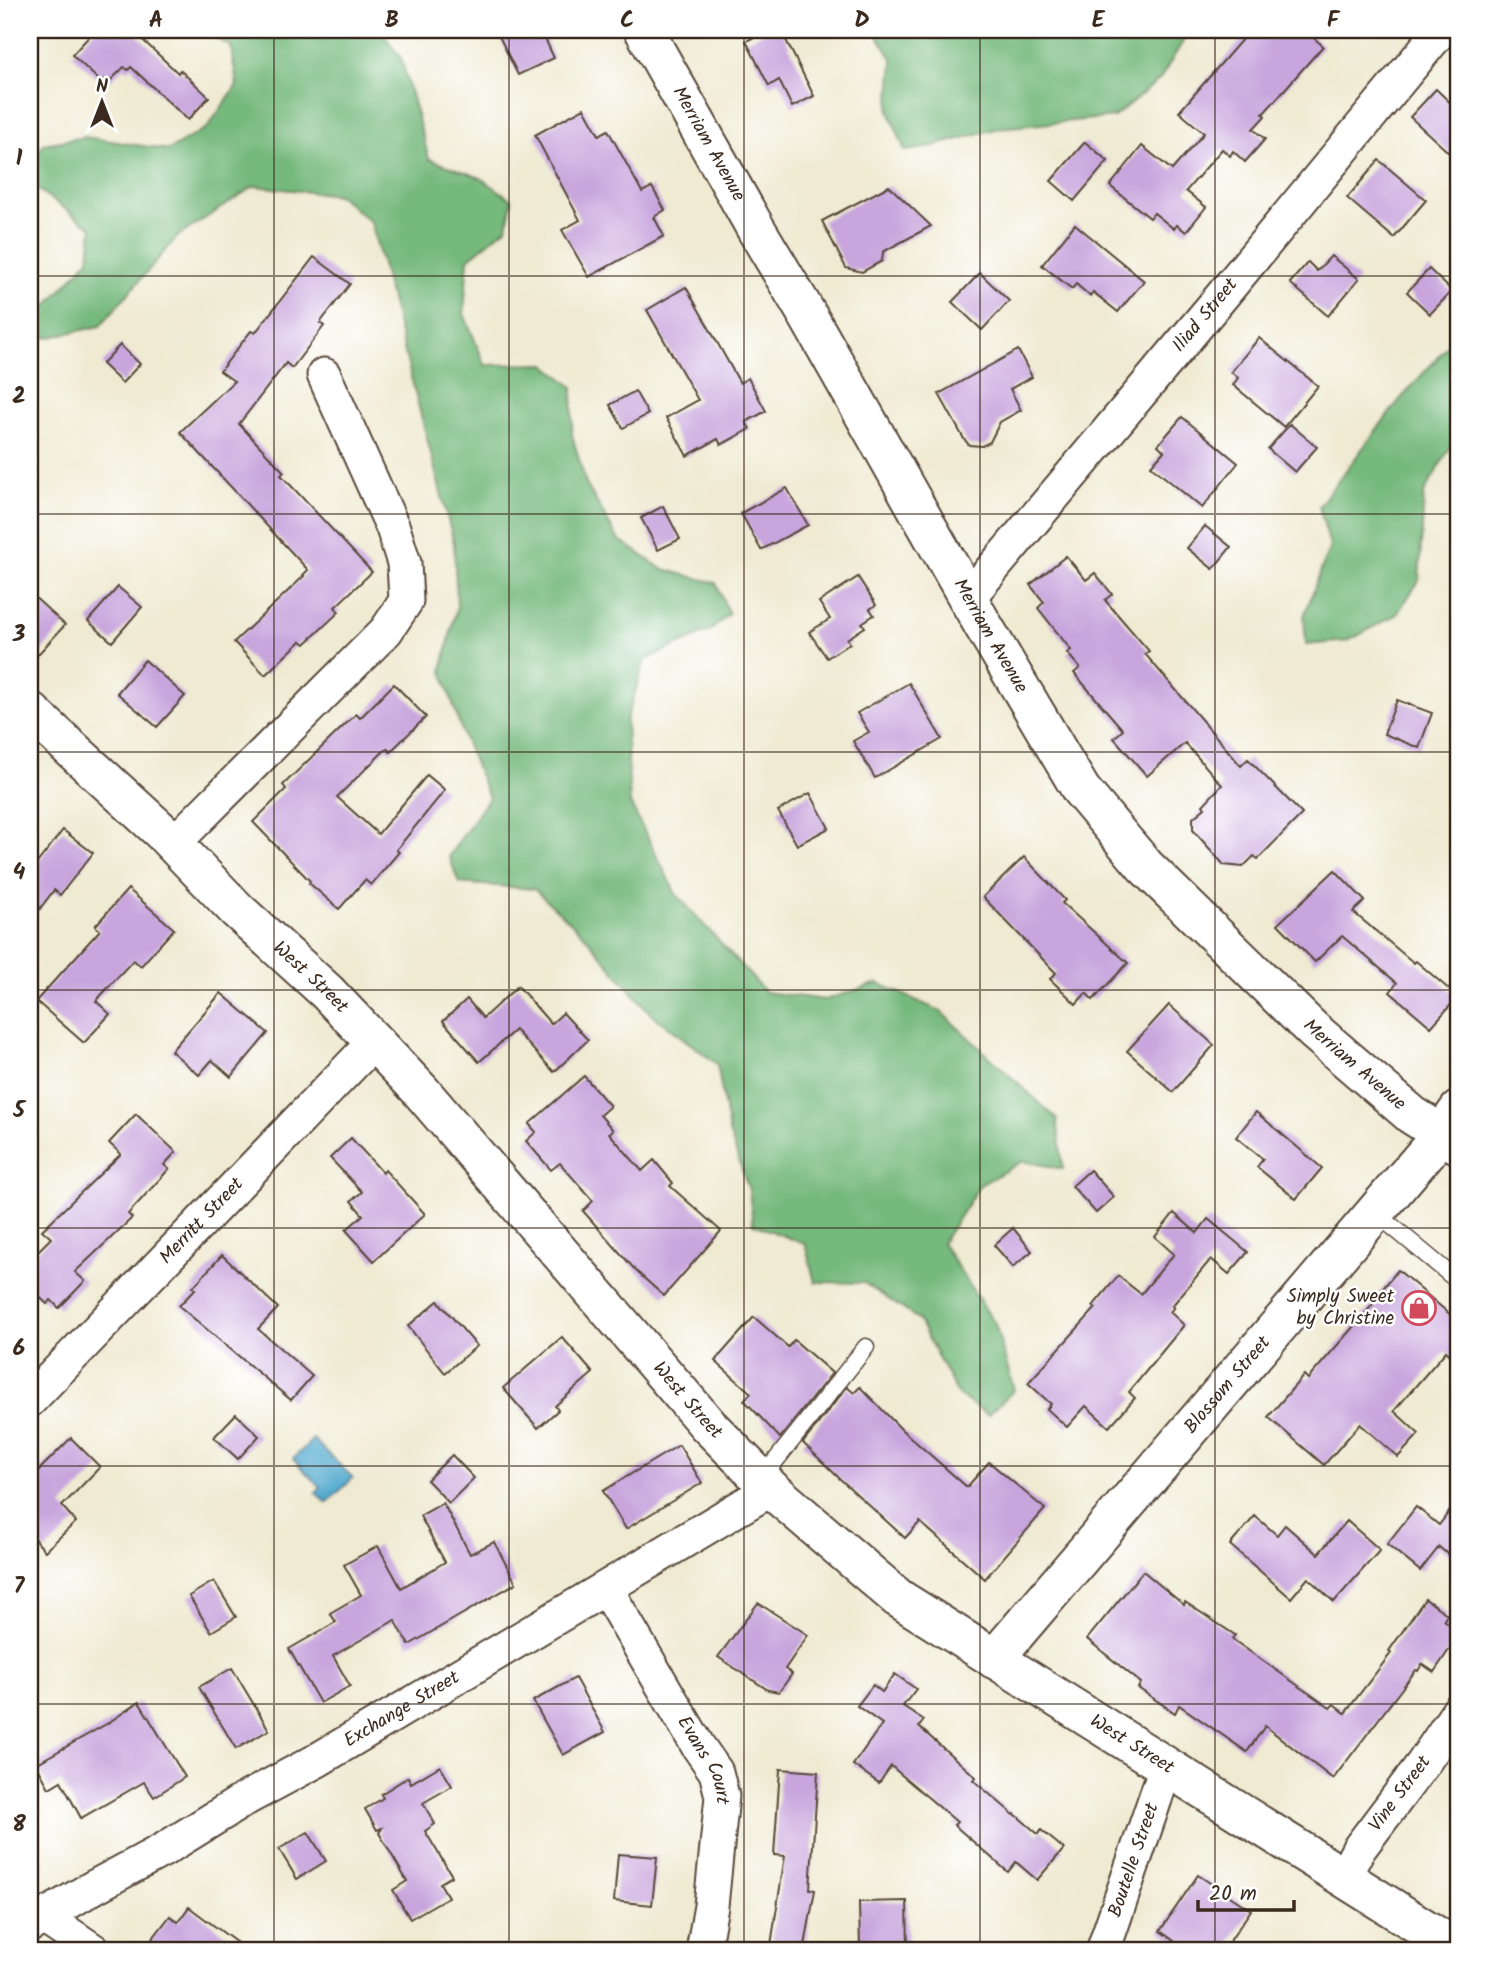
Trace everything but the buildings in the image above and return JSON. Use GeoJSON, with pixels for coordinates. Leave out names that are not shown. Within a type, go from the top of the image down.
{"type":"FeatureCollection","features":[{"type":"Feature","properties":{"kind":"street","name":"Merriam Avenue"},"geometry":{"type":"LineString","coordinates":[[644,30],[968,598],[1081,790],[1138,858],[1313,1030],[1412,1115],[1454,1130]]}},
{"type":"Feature","properties":{"kind":"street","name":"Iliad Street"},"geometry":{"type":"LineString","coordinates":[[968,598],[1441,30]]}},
{"type":"Feature","properties":{"kind":"street"},"geometry":{"type":"LineString","coordinates":[[173,844],[386,631],[406,601],[404,563],[393,528],[324,375]]}},
{"type":"Feature","properties":{"kind":"street","name":"West Street"},"geometry":{"type":"LineString","coordinates":[[30,711],[173,844],[237,910],[327,992],[419,1090],[708,1425],[766,1484],[898,1598],[1459,1950]]}},
{"type":"Feature","properties":{"kind":"street","name":"Merritt Street"},"geometry":{"type":"LineString","coordinates":[[30,1400],[374,1042]]}},
{"type":"Feature","properties":{"kind":"street","name":"Blossom Street"},"geometry":{"type":"LineString","coordinates":[[994,1660],[1376,1212],[1454,1130]]}},
{"type":"Feature","properties":{"kind":"street","name":"Exchange Street"},"geometry":{"type":"LineString","coordinates":[[37,1922],[606,1589],[766,1484]]}},
{"type":"Feature","properties":{"kind":"street","name":"Evans Court"},"geometry":{"type":"LineString","coordinates":[[606,1589],[716,1772],[722,1796],[711,1906],[703,1951]]}},
{"type":"Feature","properties":{"kind":"street","name":"Vine Street"},"geometry":{"type":"LineString","coordinates":[[1343,1878],[1358,1850],[1422,1765],[1459,1710]]}},
{"type":"Feature","properties":{"kind":"street","name":"Boutelle Street"},"geometry":{"type":"LineString","coordinates":[[1103,1951],[1166,1767]]}},
{"type":"Feature","properties":{"kind":"street"},"geometry":{"type":"LineString","coordinates":[[37,1922],[94,1951]]}},
{"type":"Feature","properties":{"kind":"lane"},"geometry":{"type":"LineString","coordinates":[[1376,1212],[1459,1282]]}},
{"type":"Feature","properties":{"kind":"lane"},"geometry":{"type":"LineString","coordinates":[[766,1484],[866,1347]]}},
{"type":"Feature","properties":{"kind":"green space"},"geometry":{"type":"Polygon","coordinates":[[[198,30],[380,30],[401,58],[429,159],[481,178],[512,200],[507,227],[468,259],[464,314],[485,365],[545,364],[573,387],[572,435],[586,484],[618,539],[662,569],[716,583],[729,614],[711,630],[645,660],[626,721],[630,803],[676,894],[765,992],[825,1000],[878,983],[940,1011],[1057,1119],[1063,1169],[1023,1161],[980,1185],[942,1243],[995,1324],[1014,1390],[988,1415],[958,1395],[918,1319],[864,1283],[815,1282],[805,1244],[753,1224],[749,1190],[729,1132],[717,1064],[650,1013],[584,935],[534,889],[459,883],[449,856],[489,798],[464,738],[442,670],[457,606],[454,543],[371,222],[338,195],[254,186],[177,237],[100,326],[46,338],[34,320],[89,259],[92,228],[30,184],[30,166],[44,144],[85,137],[169,150],[208,127],[237,85],[231,46],[198,30]]]}},
{"type":"Feature","properties":{"kind":"green space"},"geometry":{"type":"Polygon","coordinates":[[[874,30],[1190,30],[1160,79],[1114,117],[999,128],[905,151],[889,111],[893,60],[874,30]]]}},
{"type":"Feature","properties":{"kind":"green space"},"geometry":{"type":"Polygon","coordinates":[[[1459,333],[1459,434],[1424,493],[1419,581],[1397,614],[1348,641],[1306,645],[1304,616],[1330,546],[1319,506],[1398,402],[1459,333]]]}},
{"type":"Feature","properties":{"kind":"water"},"geometry":{"type":"Polygon","coordinates":[[[313,1439],[353,1478],[327,1503],[316,1493],[321,1488],[293,1459],[313,1439]]]}},
{"type":"Feature","properties":{"kind":"place","name":"Simply Sweet by Christine"},"geometry":{"type":"Point","coordinates":[1419,1308]}}]}
